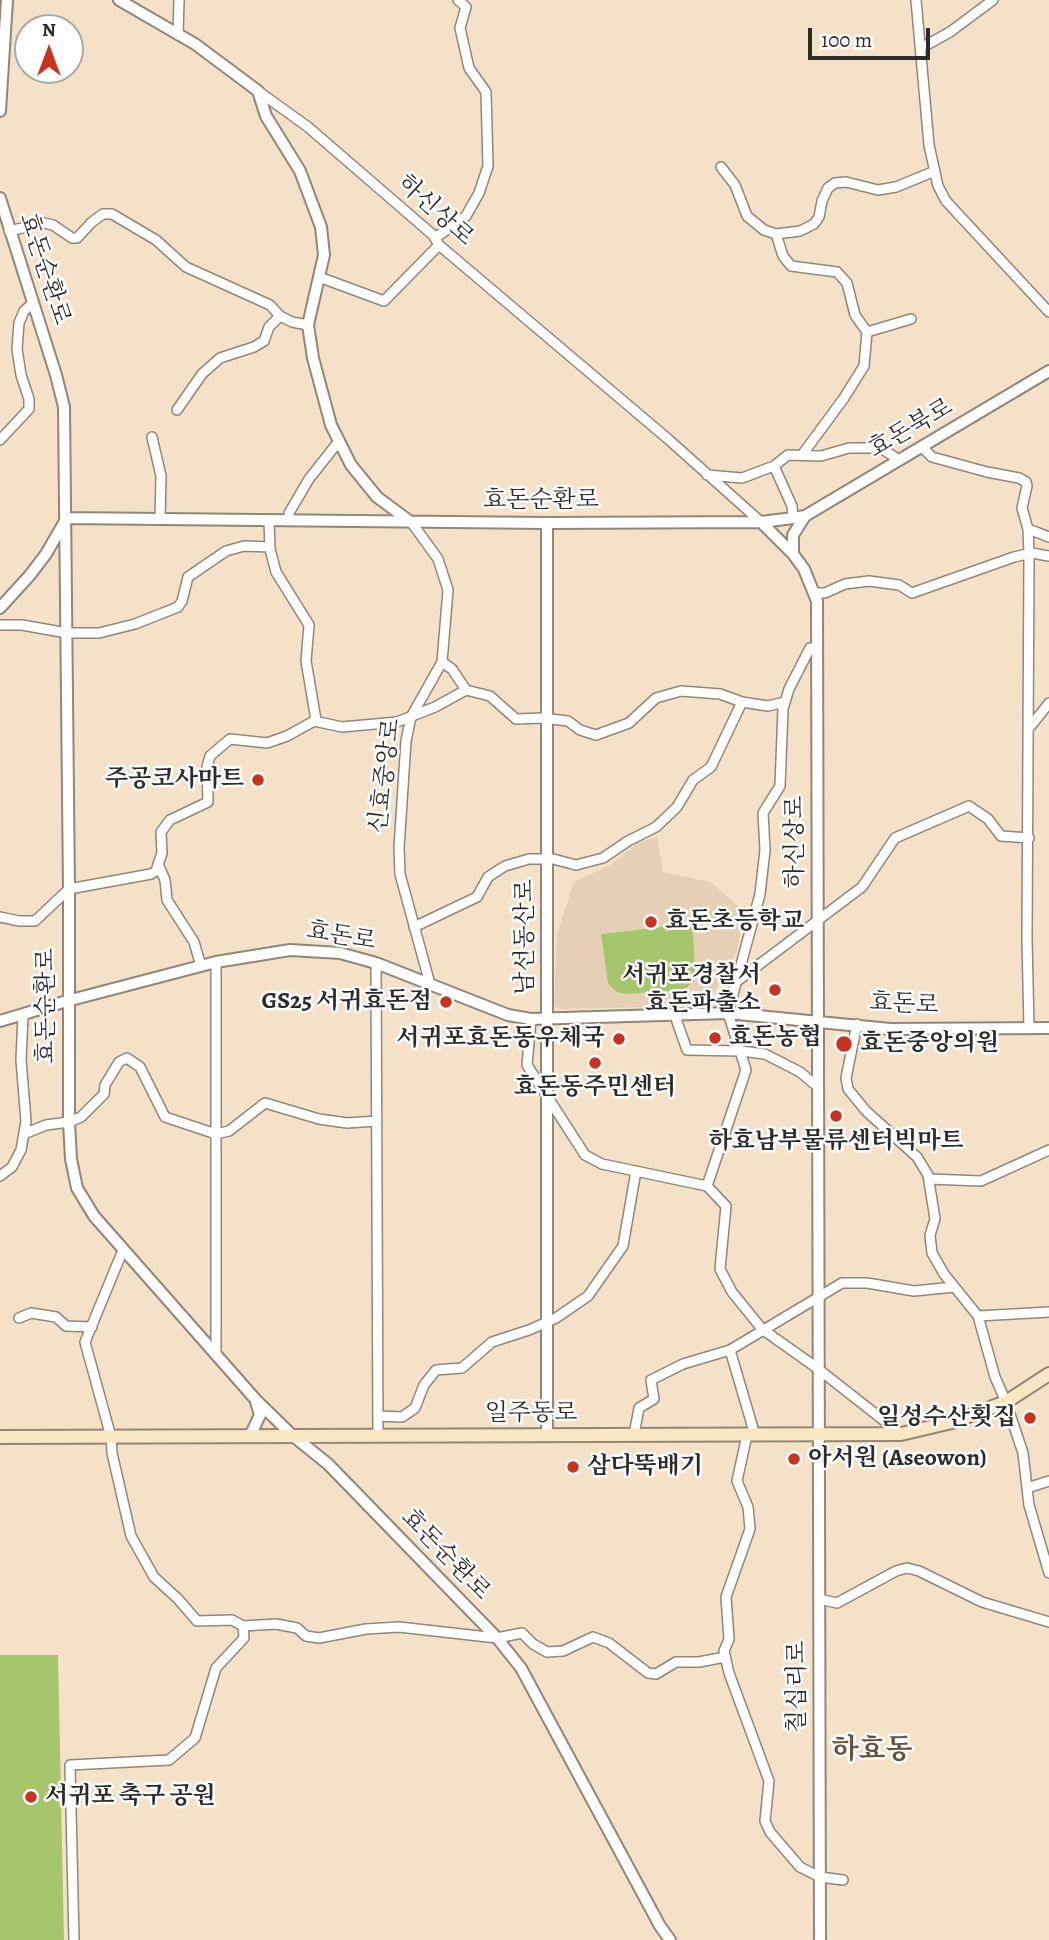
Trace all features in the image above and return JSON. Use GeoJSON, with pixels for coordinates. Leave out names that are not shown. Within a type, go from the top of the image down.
{"type":"FeatureCollection","features":[{"type":"Feature","properties":{"kind":"main road","name":"일주동로"},"geometry":{"type":"LineString","coordinates":[[0,1437],[901,1434],[952,1422],[1006,1402],[1049,1374]]}},
{"type":"Feature","properties":{"kind":"street"},"geometry":{"type":"LineString","coordinates":[[0,111],[7,0]]}},
{"type":"Feature","properties":{"kind":"street","name":"하신상로"},"geometry":{"type":"LineString","coordinates":[[119,0],[195,44],[308,127],[761,522],[804,569],[815,593],[817,648],[817,1434]]}},
{"type":"Feature","properties":{"kind":"street"},"geometry":{"type":"LineString","coordinates":[[178,0],[178,35]]}},
{"type":"Feature","properties":{"kind":"street"},"geometry":{"type":"LineString","coordinates":[[319,276],[384,301],[437,242],[466,216],[479,193],[488,166],[486,92],[469,68],[460,29],[466,7],[458,0]]}},
{"type":"Feature","properties":{"kind":"street"},"geometry":{"type":"LineString","coordinates":[[916,0],[929,145],[938,187],[946,201],[1049,312]]}},
{"type":"Feature","properties":{"kind":"street"},"geometry":{"type":"LineString","coordinates":[[922,48],[950,32],[993,0]]}},
{"type":"Feature","properties":{"kind":"street","name":"신효중앙로"},"geometry":{"type":"LineString","coordinates":[[258,92],[267,116],[300,171],[321,227],[324,255],[308,325],[313,358],[331,425],[351,465],[377,497],[412,523],[427,540],[444,574],[447,590],[442,662],[411,717],[403,767],[399,848],[400,874],[430,984]]}},
{"type":"Feature","properties":{"kind":"street"},"geometry":{"type":"LineString","coordinates":[[721,167],[735,185],[747,216],[764,230],[776,234],[800,231],[814,224],[819,217],[828,188],[835,183],[846,182],[878,190],[896,187],[935,171]]}},
{"type":"Feature","properties":{"kind":"street","name":"효돈순환로"},"geometry":{"type":"LineString","coordinates":[[0,198],[64,407],[69,1122],[71,1159],[78,1188],[94,1216],[256,1400],[292,1435],[328,1464],[497,1638],[521,1668],[670,1940]]}},
{"type":"Feature","properties":{"kind":"street"},"geometry":{"type":"LineString","coordinates":[[9,231],[44,223],[77,238],[103,214],[112,214],[156,240],[186,267],[270,305],[280,316],[292,322],[308,325]]}},
{"type":"Feature","properties":{"kind":"street"},"geometry":{"type":"LineString","coordinates":[[776,234],[783,256],[791,266],[837,272],[847,283],[855,314],[867,332],[864,366],[802,455]]}},
{"type":"Feature","properties":{"kind":"street"},"geometry":{"type":"LineString","coordinates":[[0,440],[29,409],[17,349],[19,323],[24,311],[33,303]]}},
{"type":"Feature","properties":{"kind":"street"},"geometry":{"type":"LineString","coordinates":[[177,410],[202,374],[220,358],[264,341],[269,327],[280,316]]}},
{"type":"Feature","properties":{"kind":"street"},"geometry":{"type":"LineString","coordinates":[[867,332],[911,319]]}},
{"type":"Feature","properties":{"kind":"street","name":"효돈북로"},"geometry":{"type":"LineString","coordinates":[[793,518],[805,516],[1049,371]]}},
{"type":"Feature","properties":{"kind":"street"},"geometry":{"type":"LineString","coordinates":[[152,437],[161,476],[160,519]]}},
{"type":"Feature","properties":{"kind":"street"},"geometry":{"type":"LineString","coordinates":[[289,520],[289,513],[309,479],[339,441]]}},
{"type":"Feature","properties":{"kind":"street"},"geometry":{"type":"LineString","coordinates":[[922,447],[932,457],[1026,482],[1027,486],[1022,509],[1028,529],[1029,554],[1029,1028]]}},
{"type":"Feature","properties":{"kind":"street"},"geometry":{"type":"LineString","coordinates":[[707,475],[741,478],[774,466],[788,455],[821,456],[849,448],[881,448],[899,460]]}},
{"type":"Feature","properties":{"kind":"street"},"geometry":{"type":"LineString","coordinates":[[774,466],[792,506],[793,518]]}},
{"type":"Feature","properties":{"kind":"street"},"geometry":{"type":"LineString","coordinates":[[793,554],[793,535],[805,516]]}},
{"type":"Feature","properties":{"kind":"street"},"geometry":{"type":"LineString","coordinates":[[0,608],[38,565],[66,518]]}},
{"type":"Feature","properties":{"kind":"street","name":"효돈순환로"},"geometry":{"type":"LineString","coordinates":[[66,518],[412,523],[761,522],[793,518]]}},
{"type":"Feature","properties":{"kind":"street"},"geometry":{"type":"LineString","coordinates":[[270,520],[270,547],[276,572],[309,625],[306,661],[315,720]]}},
{"type":"Feature","properties":{"kind":"street","name":"남선동산로"},"geometry":{"type":"LineString","coordinates":[[547,523],[547,1434]]}},
{"type":"Feature","properties":{"kind":"street"},"geometry":{"type":"LineString","coordinates":[[1028,529],[1049,537]]}},
{"type":"Feature","properties":{"kind":"street"},"geometry":{"type":"LineString","coordinates":[[0,625],[22,625],[67,634],[99,633],[164,614],[178,607],[188,577],[226,551],[244,546],[270,547]]}},
{"type":"Feature","properties":{"kind":"street"},"geometry":{"type":"LineString","coordinates":[[815,593],[825,593],[845,584],[869,581],[898,585],[912,593],[944,580],[1029,554],[1049,556]]}},
{"type":"Feature","properties":{"kind":"street"},"geometry":{"type":"LineString","coordinates":[[706,1186],[746,1070],[729,1013],[760,894],[765,850],[763,813],[780,786],[785,702],[810,648],[817,648]]}},
{"type":"Feature","properties":{"kind":"street"},"geometry":{"type":"LineString","coordinates":[[442,662],[452,669],[466,690],[490,696],[516,719],[568,721],[580,730],[596,735],[629,723],[656,698],[681,691],[720,694],[742,702],[768,706],[785,702]]}},
{"type":"Feature","properties":{"kind":"street"},"geometry":{"type":"LineString","coordinates":[[0,917],[35,921],[69,889],[156,871],[162,853],[161,832],[170,820],[208,802],[207,766],[210,757],[230,739],[267,743],[287,736],[315,720],[342,727],[377,725],[411,717],[466,690]]}},
{"type":"Feature","properties":{"kind":"street"},"geometry":{"type":"LineString","coordinates":[[414,927],[477,897],[488,877],[505,866],[528,859],[547,859],[576,865],[603,858],[656,827],[677,807],[693,780],[711,767],[742,702]]}},
{"type":"Feature","properties":{"kind":"street"},"geometry":{"type":"LineString","coordinates":[[1030,727],[1049,704]]}},
{"type":"Feature","properties":{"kind":"street"},"geometry":{"type":"LineString","coordinates":[[736,982],[862,887],[895,838],[969,806],[988,818],[1001,835],[1028,838]]}},
{"type":"Feature","properties":{"kind":"street"},"geometry":{"type":"LineString","coordinates":[[158,864],[165,880],[167,900],[194,942],[201,966]]}},
{"type":"Feature","properties":{"kind":"street","name":"효돈로"},"geometry":{"type":"LineString","coordinates":[[0,1021],[216,962],[290,950],[340,953],[376,962],[508,1014],[531,1019],[729,1013],[890,1029],[1049,1028]]}},
{"type":"Feature","properties":{"kind":"street"},"geometry":{"type":"LineString","coordinates":[[216,962],[216,1355]]}},
{"type":"Feature","properties":{"kind":"street"},"geometry":{"type":"LineString","coordinates":[[376,962],[378,1435]]}},
{"type":"Feature","properties":{"kind":"street"},"geometry":{"type":"LineString","coordinates":[[0,1176],[12,1167],[20,1150],[26,1121],[20,1060],[23,1014]]}},
{"type":"Feature","properties":{"kind":"street"},"geometry":{"type":"LineString","coordinates":[[674,1016],[687,1050],[765,1054],[800,1072],[818,1087]]}},
{"type":"Feature","properties":{"kind":"street"},"geometry":{"type":"LineString","coordinates":[[531,1019],[527,1065],[585,1155],[602,1164],[706,1186],[726,1206],[720,1269],[732,1292],[762,1329],[901,1434]]}},
{"type":"Feature","properties":{"kind":"street"},"geometry":{"type":"LineString","coordinates":[[857,1024],[846,1079],[848,1089],[866,1111],[917,1157],[929,1179],[935,1219],[930,1235],[932,1253],[954,1287],[978,1316],[995,1377],[1023,1453],[1029,1505],[1049,1573]]}},
{"type":"Feature","properties":{"kind":"street"},"geometry":{"type":"LineString","coordinates":[[24,1134],[46,1125],[69,1122],[81,1117],[104,1094],[105,1085],[119,1062],[127,1058],[140,1068],[164,1117],[216,1134],[229,1131],[265,1103],[319,1119],[347,1123],[377,1121]]}},
{"type":"Feature","properties":{"kind":"street"},"geometry":{"type":"LineString","coordinates":[[929,1179],[981,1181],[1049,1150]]}},
{"type":"Feature","properties":{"kind":"street"},"geometry":{"type":"LineString","coordinates":[[378,1416],[402,1417],[415,1408],[424,1385],[436,1370],[462,1368],[492,1342],[547,1322],[588,1296],[623,1246],[636,1171]]}},
{"type":"Feature","properties":{"kind":"street"},"geometry":{"type":"LineString","coordinates":[[123,1250],[85,1342],[111,1437],[112,1453],[131,1536],[154,1577],[197,1621],[232,1620],[243,1626],[276,1624],[297,1628],[306,1636],[319,1638],[366,1629],[399,1627],[497,1638],[522,1633],[533,1644],[547,1652],[563,1651],[593,1637],[609,1643],[648,1673],[656,1674],[676,1662],[699,1662],[725,1657]]}},
{"type":"Feature","properties":{"kind":"street"},"geometry":{"type":"LineString","coordinates":[[634,1435],[639,1408],[654,1399],[651,1380],[683,1364],[730,1350],[842,1283],[867,1283],[914,1291],[954,1287]]}},
{"type":"Feature","properties":{"kind":"street"},"geometry":{"type":"LineString","coordinates":[[978,1316],[1049,1312]]}},
{"type":"Feature","properties":{"kind":"street"},"geometry":{"type":"LineString","coordinates":[[19,1318],[31,1313],[56,1317],[66,1326],[92,1327]]}},
{"type":"Feature","properties":{"kind":"street"},"geometry":{"type":"LineString","coordinates":[[730,1350],[751,1434],[737,1481],[748,1507],[750,1529],[726,1597],[729,1640],[724,1651],[725,1657],[755,1748],[769,1781],[765,1821],[769,1832],[800,1867],[820,1877],[843,1880]]}},
{"type":"Feature","properties":{"kind":"street"},"geometry":{"type":"LineString","coordinates":[[250,1436],[260,1415],[256,1400]]}},
{"type":"Feature","properties":{"kind":"street","name":"칠십리로"},"geometry":{"type":"LineString","coordinates":[[817,1434],[820,1940]]}},
{"type":"Feature","properties":{"kind":"street"},"geometry":{"type":"LineString","coordinates":[[1027,1488],[1049,1481]]}},
{"type":"Feature","properties":{"kind":"street"},"geometry":{"type":"LineString","coordinates":[[819,1599],[837,1603],[895,1571],[907,1568],[919,1571],[982,1602],[1049,1622]]}},
{"type":"Feature","properties":{"kind":"street"},"geometry":{"type":"LineString","coordinates":[[74,1940],[70,1765],[169,1760],[195,1738],[216,1668],[244,1638],[243,1626]]}},
{"type":"Feature","properties":{"kind":"shaded area","name":"효돈초등학교"},"geometry":{"type":"Polygon","coordinates":[[[657,837],[663,872],[710,882],[744,911],[737,951],[708,1006],[559,1009],[554,1006],[557,934],[574,882],[610,865],[637,843],[657,837]]]}},
{"type":"Feature","properties":{"kind":"green space"},"geometry":{"type":"Polygon","coordinates":[[[697,923],[697,930],[693,931],[694,981],[684,990],[625,994],[617,992],[608,983],[601,934],[697,923]]]}},
{"type":"Feature","properties":{"kind":"green space","name":"서귀포 축구 공원"},"geometry":{"type":"Polygon","coordinates":[[[0,1655],[58,1655],[64,1940],[0,1940],[0,1655]]]}},
{"type":"Feature","properties":{"kind":"place","name":"주공코사마트"},"geometry":{"type":"Point","coordinates":[258,780]}},
{"type":"Feature","properties":{"kind":"place","name":"효돈초등학교"},"geometry":{"type":"Point","coordinates":[651,922]}},
{"type":"Feature","properties":{"kind":"place","name":"서귀포경찰서 효돈파출소"},"geometry":{"type":"Point","coordinates":[775,990]}},
{"type":"Feature","properties":{"kind":"place","name":"GS25 서귀효돈점"},"geometry":{"type":"Point","coordinates":[446,1002]}},
{"type":"Feature","properties":{"kind":"place","name":"효돈농협"},"geometry":{"type":"Point","coordinates":[715,1038]}},
{"type":"Feature","properties":{"kind":"place","name":"서귀포효돈동우체국"},"geometry":{"type":"Point","coordinates":[619,1039]}},
{"type":"Feature","properties":{"kind":"place","name":"효돈중앙의원"},"geometry":{"type":"Point","coordinates":[844,1044]}},
{"type":"Feature","properties":{"kind":"place","name":"효돈동주민센터"},"geometry":{"type":"Point","coordinates":[595,1063]}},
{"type":"Feature","properties":{"kind":"place","name":"하효남부물류센터빅마트"},"geometry":{"type":"Point","coordinates":[836,1116]}},
{"type":"Feature","properties":{"kind":"place","name":"일성수산횟집"},"geometry":{"type":"Point","coordinates":[1030,1418]}},
{"type":"Feature","properties":{"kind":"place","name":"아서원 (Aseowon)"},"geometry":{"type":"Point","coordinates":[794,1459]}},
{"type":"Feature","properties":{"kind":"place","name":"삼다뚝배기"},"geometry":{"type":"Point","coordinates":[573,1467]}},
{"type":"Feature","properties":{"kind":"place","name":"서귀포 축구 공원"},"geometry":{"type":"Point","coordinates":[31,1797]}},
{"type":"Feature","properties":{"kind":"district","name":"하효동"},"geometry":{"type":"Point","coordinates":[872,1751]}}]}
